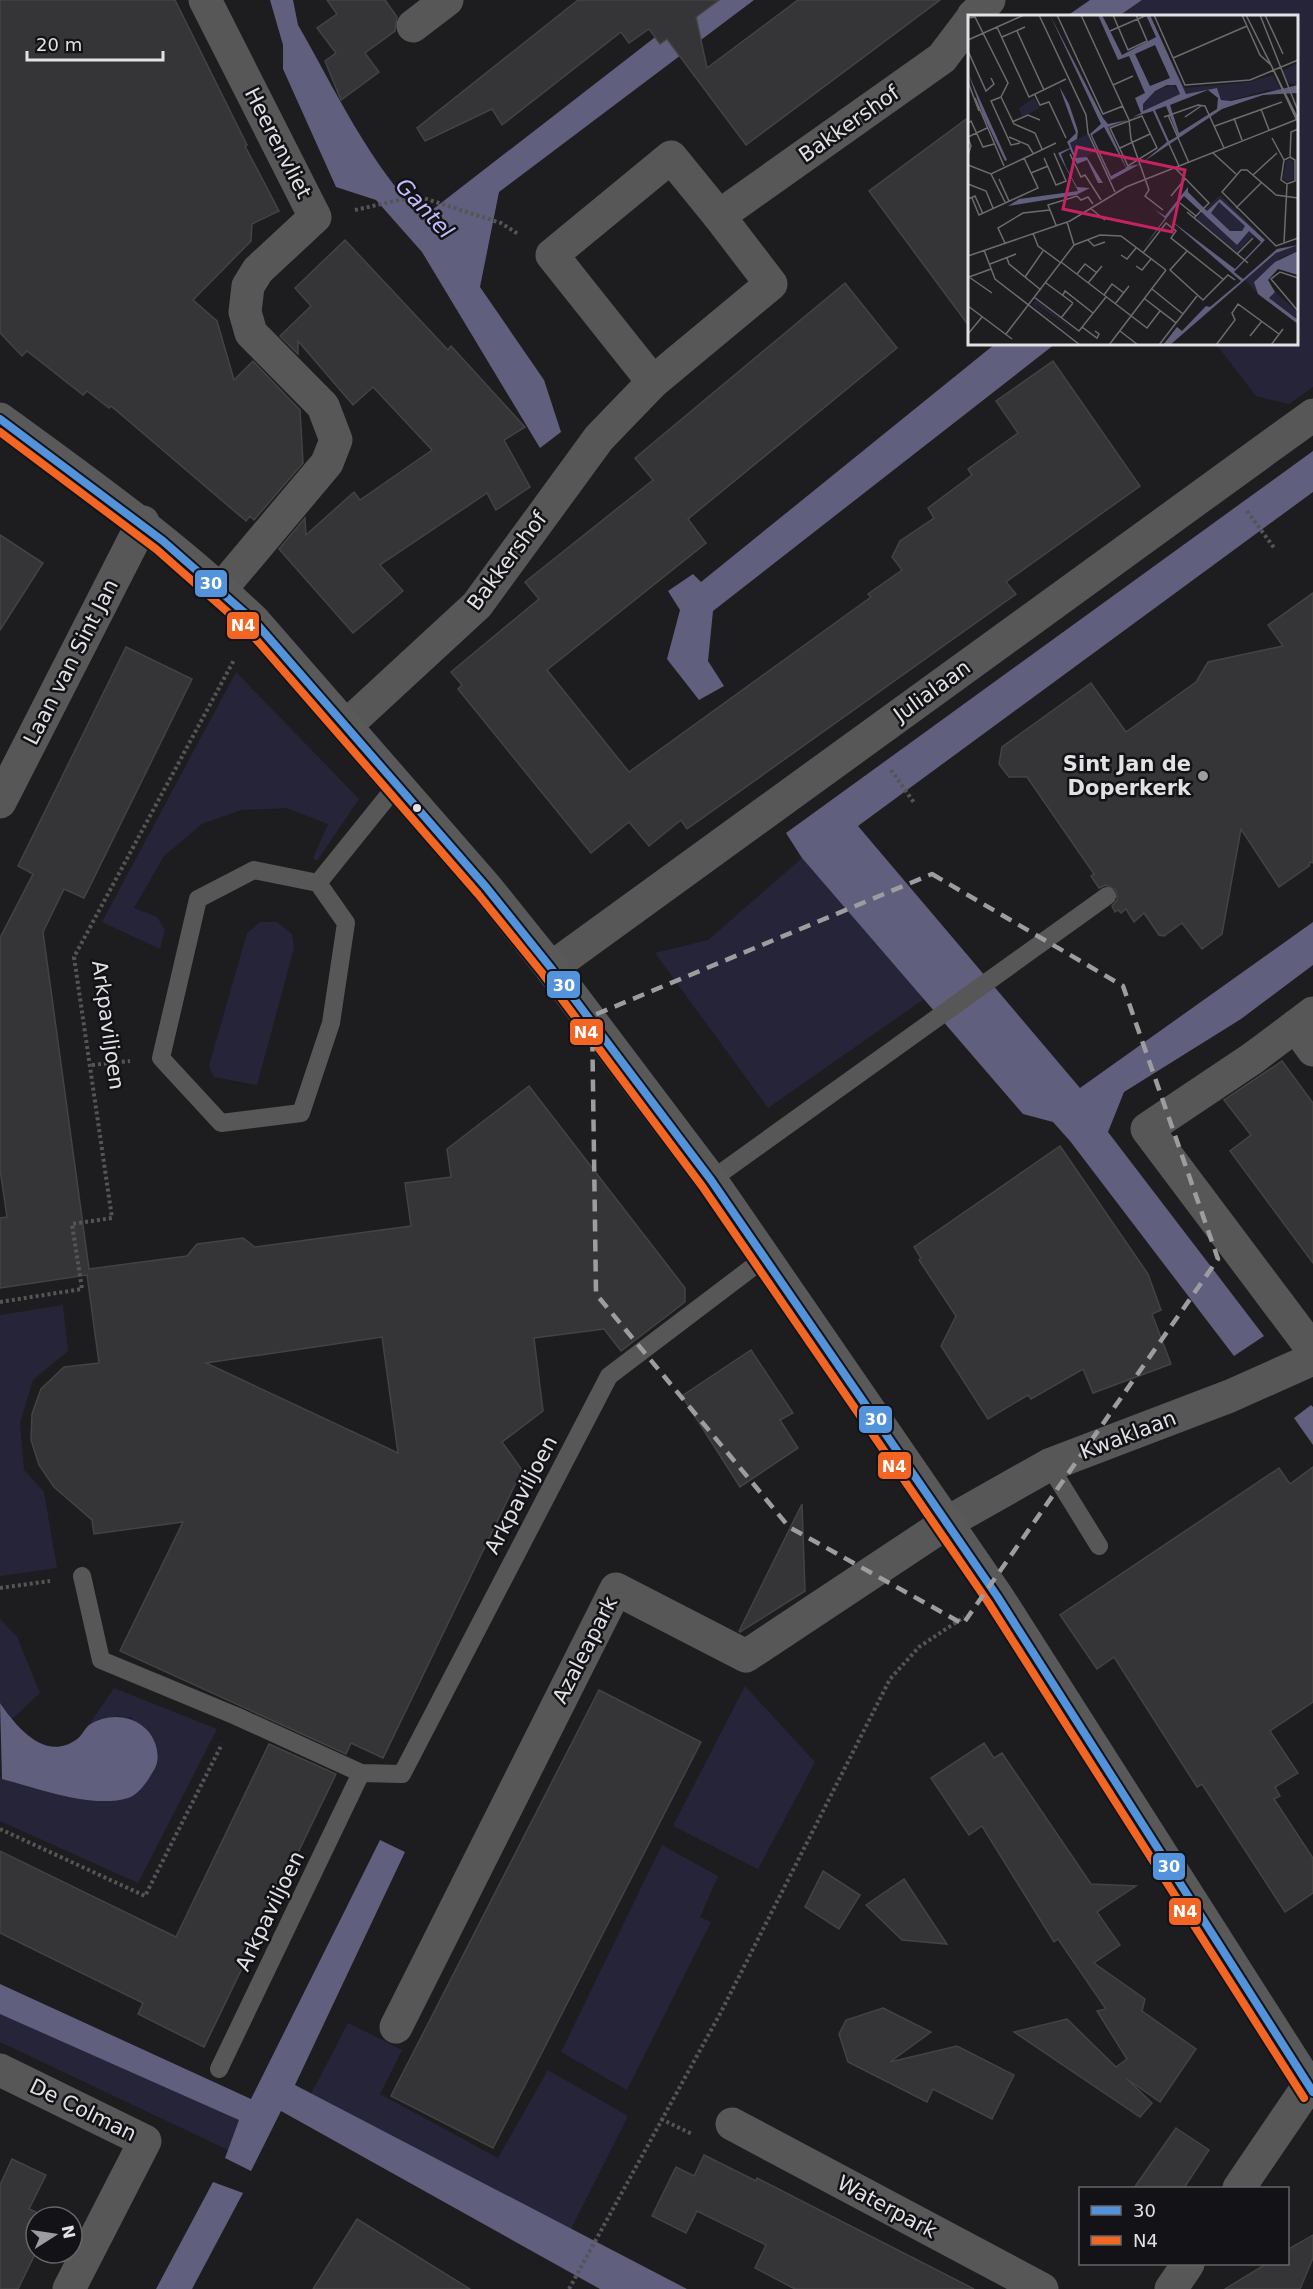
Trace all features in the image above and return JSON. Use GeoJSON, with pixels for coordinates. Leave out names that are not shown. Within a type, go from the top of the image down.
{"type":"FeatureCollection","features":[{"type":"Feature","properties":{"kind":"street","name":"Heerenvliet"},"geometry":{"type":"LineString","coordinates":[[205,0],[315,217],[258,270],[248,286],[245,312],[251,333],[323,406],[336,440],[327,463],[221,590]]}},
{"type":"Feature","properties":{"kind":"street"},"geometry":{"type":"LineString","coordinates":[[413,26],[447,0]]}},
{"type":"Feature","properties":{"kind":"street"},"geometry":{"type":"LineString","coordinates":[[974,15],[989,0]]}},
{"type":"Feature","properties":{"kind":"street","name":"Bakkershof"},"geometry":{"type":"LineString","coordinates":[[719,216],[942,58],[968,22]]}},
{"type":"Feature","properties":{"kind":"street","name":"Bakkershof"},"geometry":{"type":"LineString","coordinates":[[347,725],[477,605],[599,438],[653,382],[771,284],[671,157],[552,255],[653,382]]}},
{"type":"Feature","properties":{"kind":"street","name":"Julialaan"},"geometry":{"type":"LineString","coordinates":[[551,968],[1313,415]]}},
{"type":"Feature","properties":{"kind":"street"},"geometry":{"type":"LineString","coordinates":[[0,419],[142,522],[255,622],[347,725],[551,968],[711,1180],[766,1257],[997,1596],[1311,2088],[1240,2187]]}},
{"type":"Feature","properties":{"kind":"street","name":"Laan van Sint Jan"},"geometry":{"type":"LineString","coordinates":[[0,802],[142,522]]}},
{"type":"Feature","properties":{"kind":"street"},"geometry":{"type":"LineString","coordinates":[[1307,1030],[1147,1129],[1313,1350]]}},
{"type":"Feature","properties":{"kind":"street","name":"Kwaklaan"},"geometry":{"type":"LineString","coordinates":[[948,1522],[1049,1465],[1230,1396],[1313,1359]]}},
{"type":"Feature","properties":{"kind":"street","name":"Azaleapark"},"geometry":{"type":"LineString","coordinates":[[396,2027],[616,1589],[746,1656],[948,1522]]}},
{"type":"Feature","properties":{"kind":"street","name":"De Colman"},"geometry":{"type":"LineString","coordinates":[[0,2070],[145,2141],[69,2289]]}},
{"type":"Feature","properties":{"kind":"street","name":"Waterpark"},"geometry":{"type":"LineString","coordinates":[[732,2124],[1042,2289]]}},
{"type":"Feature","properties":{"kind":"street"},"geometry":{"type":"LineString","coordinates":[[1171,2289],[1187,2265]]}},
{"type":"Feature","properties":{"kind":"lane"},"geometry":{"type":"LineString","coordinates":[[318,884],[397,785]]}},
{"type":"Feature","properties":{"kind":"lane"},"geometry":{"type":"LineString","coordinates":[[254,870],[318,884],[346,923],[331,1023],[301,1113],[221,1123],[161,1058],[198,899],[254,870]]}},
{"type":"Feature","properties":{"kind":"lane"},"geometry":{"type":"LineString","coordinates":[[711,1180],[1107,896]]}},
{"type":"Feature","properties":{"kind":"lane","name":"Arkpaviljoen"},"geometry":{"type":"LineString","coordinates":[[82,1576],[101,1660],[236,1716],[361,1773],[402,1774],[609,1376],[766,1257]]}},
{"type":"Feature","properties":{"kind":"lane"},"geometry":{"type":"LineString","coordinates":[[1049,1465],[1099,1546]]}},
{"type":"Feature","properties":{"kind":"lane","name":"Arkpaviljoen"},"geometry":{"type":"LineString","coordinates":[[219,2069],[361,1773]]}},
{"type":"Feature","properties":{"kind":"path"},"geometry":{"type":"LineString","coordinates":[[378,206],[417,196],[501,223]]}},
{"type":"Feature","properties":{"kind":"path"},"geometry":{"type":"LineString","coordinates":[[1244,507],[1275,549]]}},
{"type":"Feature","properties":{"kind":"path","name":"Arkpaviljoen"},"geometry":{"type":"LineString","coordinates":[[0,1302],[82,1288],[72,1224],[112,1218],[74,957],[255,622]]}},
{"type":"Feature","properties":{"kind":"path"},"geometry":{"type":"LineString","coordinates":[[884,761],[915,804]]}},
{"type":"Feature","properties":{"kind":"path"},"geometry":{"type":"LineString","coordinates":[[0,1588],[82,1576]]}},
{"type":"Feature","properties":{"kind":"path"},"geometry":{"type":"LineString","coordinates":[[569,2289],[607,2216],[721,2012],[890,1679],[919,1647],[997,1596]]}},
{"type":"Feature","properties":{"kind":"path"},"geometry":{"type":"LineString","coordinates":[[0,1829],[144,1896],[236,1716]]}},
{"type":"Feature","properties":{"kind":"path"},"geometry":{"type":"LineString","coordinates":[[661,2119],[698,2137]]}},
{"type":"Feature","properties":{"kind":"highlighted area"},"geometry":{"type":"Polygon","coordinates":[[[932,874],[1123,986],[1218,1259],[963,1624],[789,1527],[596,1294],[592,1016],[932,874]]]}},
{"type":"Feature","properties":{"kind":"shaded area"},"geometry":{"type":"Polygon","coordinates":[[[1142,0],[1313,0],[1313,387],[1289,404],[1256,396],[1217,345],[1298,345],[1298,15],[1120,15],[1142,0]]]}},
{"type":"Feature","properties":{"kind":"shaded area"},"geometry":{"type":"Polygon","coordinates":[[[236,672],[359,799],[317,861],[313,858],[328,824],[286,808],[241,810],[202,824],[164,856],[134,908],[157,917],[165,930],[160,949],[102,922],[236,672]]]}},
{"type":"Feature","properties":{"kind":"shaded area"},"geometry":{"type":"Polygon","coordinates":[[[802,858],[924,999],[768,1108],[655,953],[708,940],[802,858]]]}},
{"type":"Feature","properties":{"kind":"shaded area"},"geometry":{"type":"Polygon","coordinates":[[[260,922],[277,922],[292,934],[294,948],[257,1085],[214,1077],[209,1066],[247,933],[260,922]]]}},
{"type":"Feature","properties":{"kind":"shaded area"},"geometry":{"type":"Polygon","coordinates":[[[63,1305],[68,1351],[33,1380],[20,1423],[24,1470],[44,1492],[57,1568],[0,1576],[0,1315],[63,1305]]]}},
{"type":"Feature","properties":{"kind":"shaded area"},"geometry":{"type":"Polygon","coordinates":[[[0,1619],[17,1637],[40,1693],[12,1719],[0,1703],[0,1619]]]}},
{"type":"Feature","properties":{"kind":"shaded area"},"geometry":{"type":"Polygon","coordinates":[[[745,1686],[815,1762],[758,1869],[673,1826],[745,1686]]]}},
{"type":"Feature","properties":{"kind":"shaded area"},"geometry":{"type":"Polygon","coordinates":[[[114,1688],[217,1729],[138,1883],[0,1821],[0,1778],[133,1718],[117,1716],[89,1725],[114,1688]]]}},
{"type":"Feature","properties":{"kind":"shaded area"},"geometry":{"type":"Polygon","coordinates":[[[662,1845],[718,1876],[700,1917],[711,1922],[627,2090],[561,2052],[662,1845]]]}},
{"type":"Feature","properties":{"kind":"shaded area"},"geometry":{"type":"Polygon","coordinates":[[[0,2010],[240,2120],[228,2150],[0,2042],[0,2010]]]}},
{"type":"Feature","properties":{"kind":"shaded area"},"geometry":{"type":"Polygon","coordinates":[[[348,2023],[402,2050],[380,2094],[498,2158],[548,2070],[628,2116],[571,2229],[311,2094],[348,2023]]]}},
{"type":"Feature","properties":{"kind":"water"},"geometry":{"type":"Polygon","coordinates":[[[270,0],[293,0],[298,25],[354,126],[387,175],[423,217],[703,0],[754,0],[499,192],[480,287],[544,380],[561,432],[540,448],[422,252],[376,200],[336,187],[283,69],[283,45],[270,0]]]}},
{"type":"Feature","properties":{"kind":"water"},"geometry":{"type":"Polygon","coordinates":[[[1090,0],[1142,0],[1120,15],[1068,15],[1090,0]]]}},
{"type":"Feature","properties":{"kind":"water"},"geometry":{"type":"Polygon","coordinates":[[[994,345],[1054,345],[713,611],[708,661],[724,686],[699,700],[667,659],[680,610],[668,591],[693,574],[701,582],[994,345]]]}},
{"type":"Feature","properties":{"kind":"water"},"geometry":{"type":"Polygon","coordinates":[[[1313,451],[1313,492],[858,826],[1080,1088],[1313,922],[1313,965],[1241,1019],[1124,1092],[1108,1132],[1264,1336],[1234,1356],[1070,1141],[1053,1122],[1023,1114],[802,858],[786,833],[1313,451]]]}},
{"type":"Feature","properties":{"kind":"water"},"geometry":{"type":"Polygon","coordinates":[[[1311,1405],[1313,1407],[1313,1445],[1294,1418],[1311,1405]]]}},
{"type":"Feature","properties":{"kind":"water"},"geometry":{"type":"Polygon","coordinates":[[[0,1703],[14,1722],[32,1739],[54,1747],[77,1739],[89,1725],[96,1721],[111,1717],[127,1718],[141,1725],[150,1734],[155,1743],[157,1764],[140,1790],[128,1798],[114,1801],[65,1796],[2,1779],[0,1703]]]}},
{"type":"Feature","properties":{"kind":"water"},"geometry":{"type":"Polygon","coordinates":[[[380,1840],[405,1852],[295,2085],[687,2289],[600,2289],[281,2111],[251,2171],[225,2158],[239,2120],[0,2014],[0,1984],[251,2099],[380,1840]]]}},
{"type":"Feature","properties":{"kind":"water"},"geometry":{"type":"Polygon","coordinates":[[[213,2182],[243,2193],[192,2289],[156,2289],[213,2182]]]}},
{"type":"Feature","properties":{"kind":"building"},"geometry":{"type":"Polygon","coordinates":[[[0,0],[175,0],[247,145],[245,146],[279,211],[252,224],[251,241],[193,300],[217,321],[234,380],[253,361],[300,410],[303,463],[254,520],[250,516],[246,521],[111,406],[109,408],[87,391],[83,395],[27,351],[22,356],[0,333],[0,0]]]}},
{"type":"Feature","properties":{"kind":"building"},"geometry":{"type":"Polygon","coordinates":[[[327,0],[385,0],[397,17],[395,31],[365,53],[379,72],[341,100],[325,61],[336,53],[317,28],[337,14],[327,0]]]}},
{"type":"Feature","properties":{"kind":"building"},"geometry":{"type":"Polygon","coordinates":[[[578,0],[719,0],[696,17],[707,68],[798,0],[940,0],[746,145],[667,39],[660,44],[649,29],[629,43],[621,32],[502,125],[492,109],[425,141],[417,128],[578,0]]]}},
{"type":"Feature","properties":{"kind":"building"},"geometry":{"type":"Polygon","coordinates":[[[968,118],[968,325],[869,191],[968,118]]]}},
{"type":"Feature","properties":{"kind":"building"},"geometry":{"type":"Polygon","coordinates":[[[345,240],[448,350],[451,346],[525,427],[504,440],[530,487],[496,510],[487,493],[380,565],[403,591],[353,633],[279,549],[305,518],[306,535],[354,492],[360,500],[432,450],[373,387],[353,405],[298,341],[298,354],[280,336],[311,306],[295,288],[345,240]]]}},
{"type":"Feature","properties":{"kind":"building"},"geometry":{"type":"Polygon","coordinates":[[[845,283],[897,348],[688,519],[706,543],[547,670],[629,772],[871,597],[868,594],[902,570],[892,557],[900,541],[934,518],[928,508],[972,475],[968,469],[1018,433],[996,401],[1053,361],[1140,486],[1006,582],[1016,594],[687,829],[681,820],[649,846],[629,822],[591,853],[458,689],[462,685],[451,672],[539,599],[525,582],[653,480],[635,458],[845,283]]]}},
{"type":"Feature","properties":{"kind":"building"},"geometry":{"type":"Polygon","coordinates":[[[0,535],[43,563],[0,630],[0,535]]]}},
{"type":"Feature","properties":{"kind":"building","name":"Sint Jan de Doperkerk"},"geometry":{"type":"Polygon","coordinates":[[[1313,593],[1313,863],[1310,862],[1309,866],[1279,887],[1241,829],[1222,934],[1202,949],[1182,923],[1164,936],[1159,935],[1144,913],[1134,922],[1126,909],[1121,913],[1118,910],[1115,912],[1112,906],[1117,900],[1116,890],[1106,885],[1099,888],[1091,876],[1094,874],[1027,777],[1009,777],[999,764],[1002,747],[1091,683],[1126,732],[1196,682],[1208,662],[1283,646],[1268,625],[1313,593]]]}},
{"type":"Feature","properties":{"kind":"building"},"geometry":{"type":"Polygon","coordinates":[[[126,647],[192,679],[84,898],[64,889],[43,932],[89,1269],[187,1256],[197,1244],[243,1238],[255,1247],[411,1226],[405,1183],[451,1177],[447,1149],[529,1086],[685,1288],[685,1302],[621,1351],[604,1329],[534,1338],[543,1411],[502,1442],[522,1470],[383,1758],[351,1743],[346,1754],[120,1651],[183,1522],[94,1534],[92,1520],[54,1487],[39,1465],[31,1440],[32,1414],[41,1389],[64,1367],[99,1363],[87,1275],[0,1288],[0,1218],[7,1217],[0,1169],[0,938],[33,874],[18,866],[126,647]],[[382,1337],[206,1363],[398,1453],[382,1337]]]}},
{"type":"Feature","properties":{"kind":"building"},"geometry":{"type":"Polygon","coordinates":[[[1282,1061],[1313,1103],[1313,1263],[1230,1151],[1251,1135],[1224,1100],[1282,1061]]]}},
{"type":"Feature","properties":{"kind":"building"},"geometry":{"type":"Polygon","coordinates":[[[1060,1146],[1148,1274],[1161,1310],[1152,1314],[1171,1364],[1093,1393],[1083,1369],[1031,1399],[1028,1395],[988,1419],[941,1346],[956,1316],[919,1260],[921,1258],[914,1247],[1060,1146]]]}},
{"type":"Feature","properties":{"kind":"building"},"geometry":{"type":"Polygon","coordinates":[[[751,1350],[793,1413],[780,1420],[798,1448],[740,1487],[682,1396],[751,1350]]]}},
{"type":"Feature","properties":{"kind":"building"},"geometry":{"type":"Polygon","coordinates":[[[1313,1467],[1313,1702],[1270,1731],[1298,1773],[1275,1787],[1280,1796],[1274,1799],[1313,1858],[1313,1893],[1285,1912],[1202,1784],[1197,1787],[1114,1657],[1097,1669],[1060,1615],[1279,1468],[1290,1484],[1313,1467]]]}},
{"type":"Feature","properties":{"kind":"building"},"geometry":{"type":"Polygon","coordinates":[[[802,1504],[805,1591],[740,1632],[739,1631],[802,1504]]]}},
{"type":"Feature","properties":{"kind":"building"},"geometry":{"type":"Polygon","coordinates":[[[599,1690],[701,1742],[493,2148],[391,2096],[599,1690]]]}},
{"type":"Feature","properties":{"kind":"building"},"geometry":{"type":"Polygon","coordinates":[[[984,1743],[994,1758],[1002,1753],[1091,1884],[1136,1886],[1097,1912],[1120,1945],[1094,1963],[1145,1999],[1142,2011],[1196,2049],[1160,2102],[1127,2079],[1152,2103],[1140,2117],[1014,2032],[1067,2019],[1116,2067],[1127,2059],[1097,2011],[1106,2009],[1058,1939],[1054,1942],[982,1826],[969,1835],[931,1778],[984,1743]]]}},
{"type":"Feature","properties":{"kind":"building"},"geometry":{"type":"Polygon","coordinates":[[[269,1744],[336,1774],[204,2047],[138,2014],[143,2003],[0,1933],[0,1851],[176,1937],[269,1744]]]}},
{"type":"Feature","properties":{"kind":"building"},"geometry":{"type":"Polygon","coordinates":[[[823,1871],[860,1895],[839,1929],[805,1907],[823,1871]]]}},
{"type":"Feature","properties":{"kind":"building"},"geometry":{"type":"Polygon","coordinates":[[[904,1879],[947,1944],[902,1940],[866,1905],[904,1879]]]}},
{"type":"Feature","properties":{"kind":"building"},"geometry":{"type":"Polygon","coordinates":[[[883,2008],[931,2032],[890,2062],[957,2046],[1014,2075],[992,2119],[933,2089],[927,2102],[848,2062],[839,2034],[846,2020],[883,2008]]]}},
{"type":"Feature","properties":{"kind":"building"},"geometry":{"type":"Polygon","coordinates":[[[1176,2128],[1209,2150],[1185,2187],[1135,2187],[1176,2128]]]}},
{"type":"Feature","properties":{"kind":"building"},"geometry":{"type":"Polygon","coordinates":[[[704,2155],[756,2181],[757,2178],[974,2289],[795,2289],[755,2268],[766,2245],[697,2211],[686,2233],[652,2216],[676,2167],[694,2176],[704,2155]]]}},
{"type":"Feature","properties":{"kind":"building"},"geometry":{"type":"Polygon","coordinates":[[[12,2159],[46,2175],[31,2205],[24,2205],[24,2265],[30,2265],[18,2289],[0,2289],[0,2185],[12,2159]]]}},
{"type":"Feature","properties":{"kind":"building"},"geometry":{"type":"Polygon","coordinates":[[[357,2219],[470,2289],[313,2289],[357,2219]]]}},
{"type":"Feature","properties":{"kind":"building"},"geometry":{"type":"Polygon","coordinates":[[[1313,2235],[1313,2258],[1300,2289],[1225,2289],[1264,2265],[1289,2265],[1289,2249],[1313,2235]]]}},
{"type":"Feature","properties":{"kind":"transit line","name":"30"},"geometry":{"type":"LineString","coordinates":[[0,419],[163,541],[255,622],[486,887],[551,968],[711,1180],[997,1596],[1313,2092]]}},
{"type":"Feature","properties":{"kind":"transit line","name":"N4"},"geometry":{"type":"LineString","coordinates":[[0,432],[156,549],[247,629],[478,894],[543,974],[702,1186],[988,1602],[1304,2098]]}},
{"type":"Feature","properties":{"kind":"place","name":"Sint Jan de Doperkerk"},"geometry":{"type":"Point","coordinates":[1203,776]}},
{"type":"Feature","properties":{"kind":"water label","name":"Gantel"},"geometry":{"type":"Point","coordinates":[425,208]}}]}
